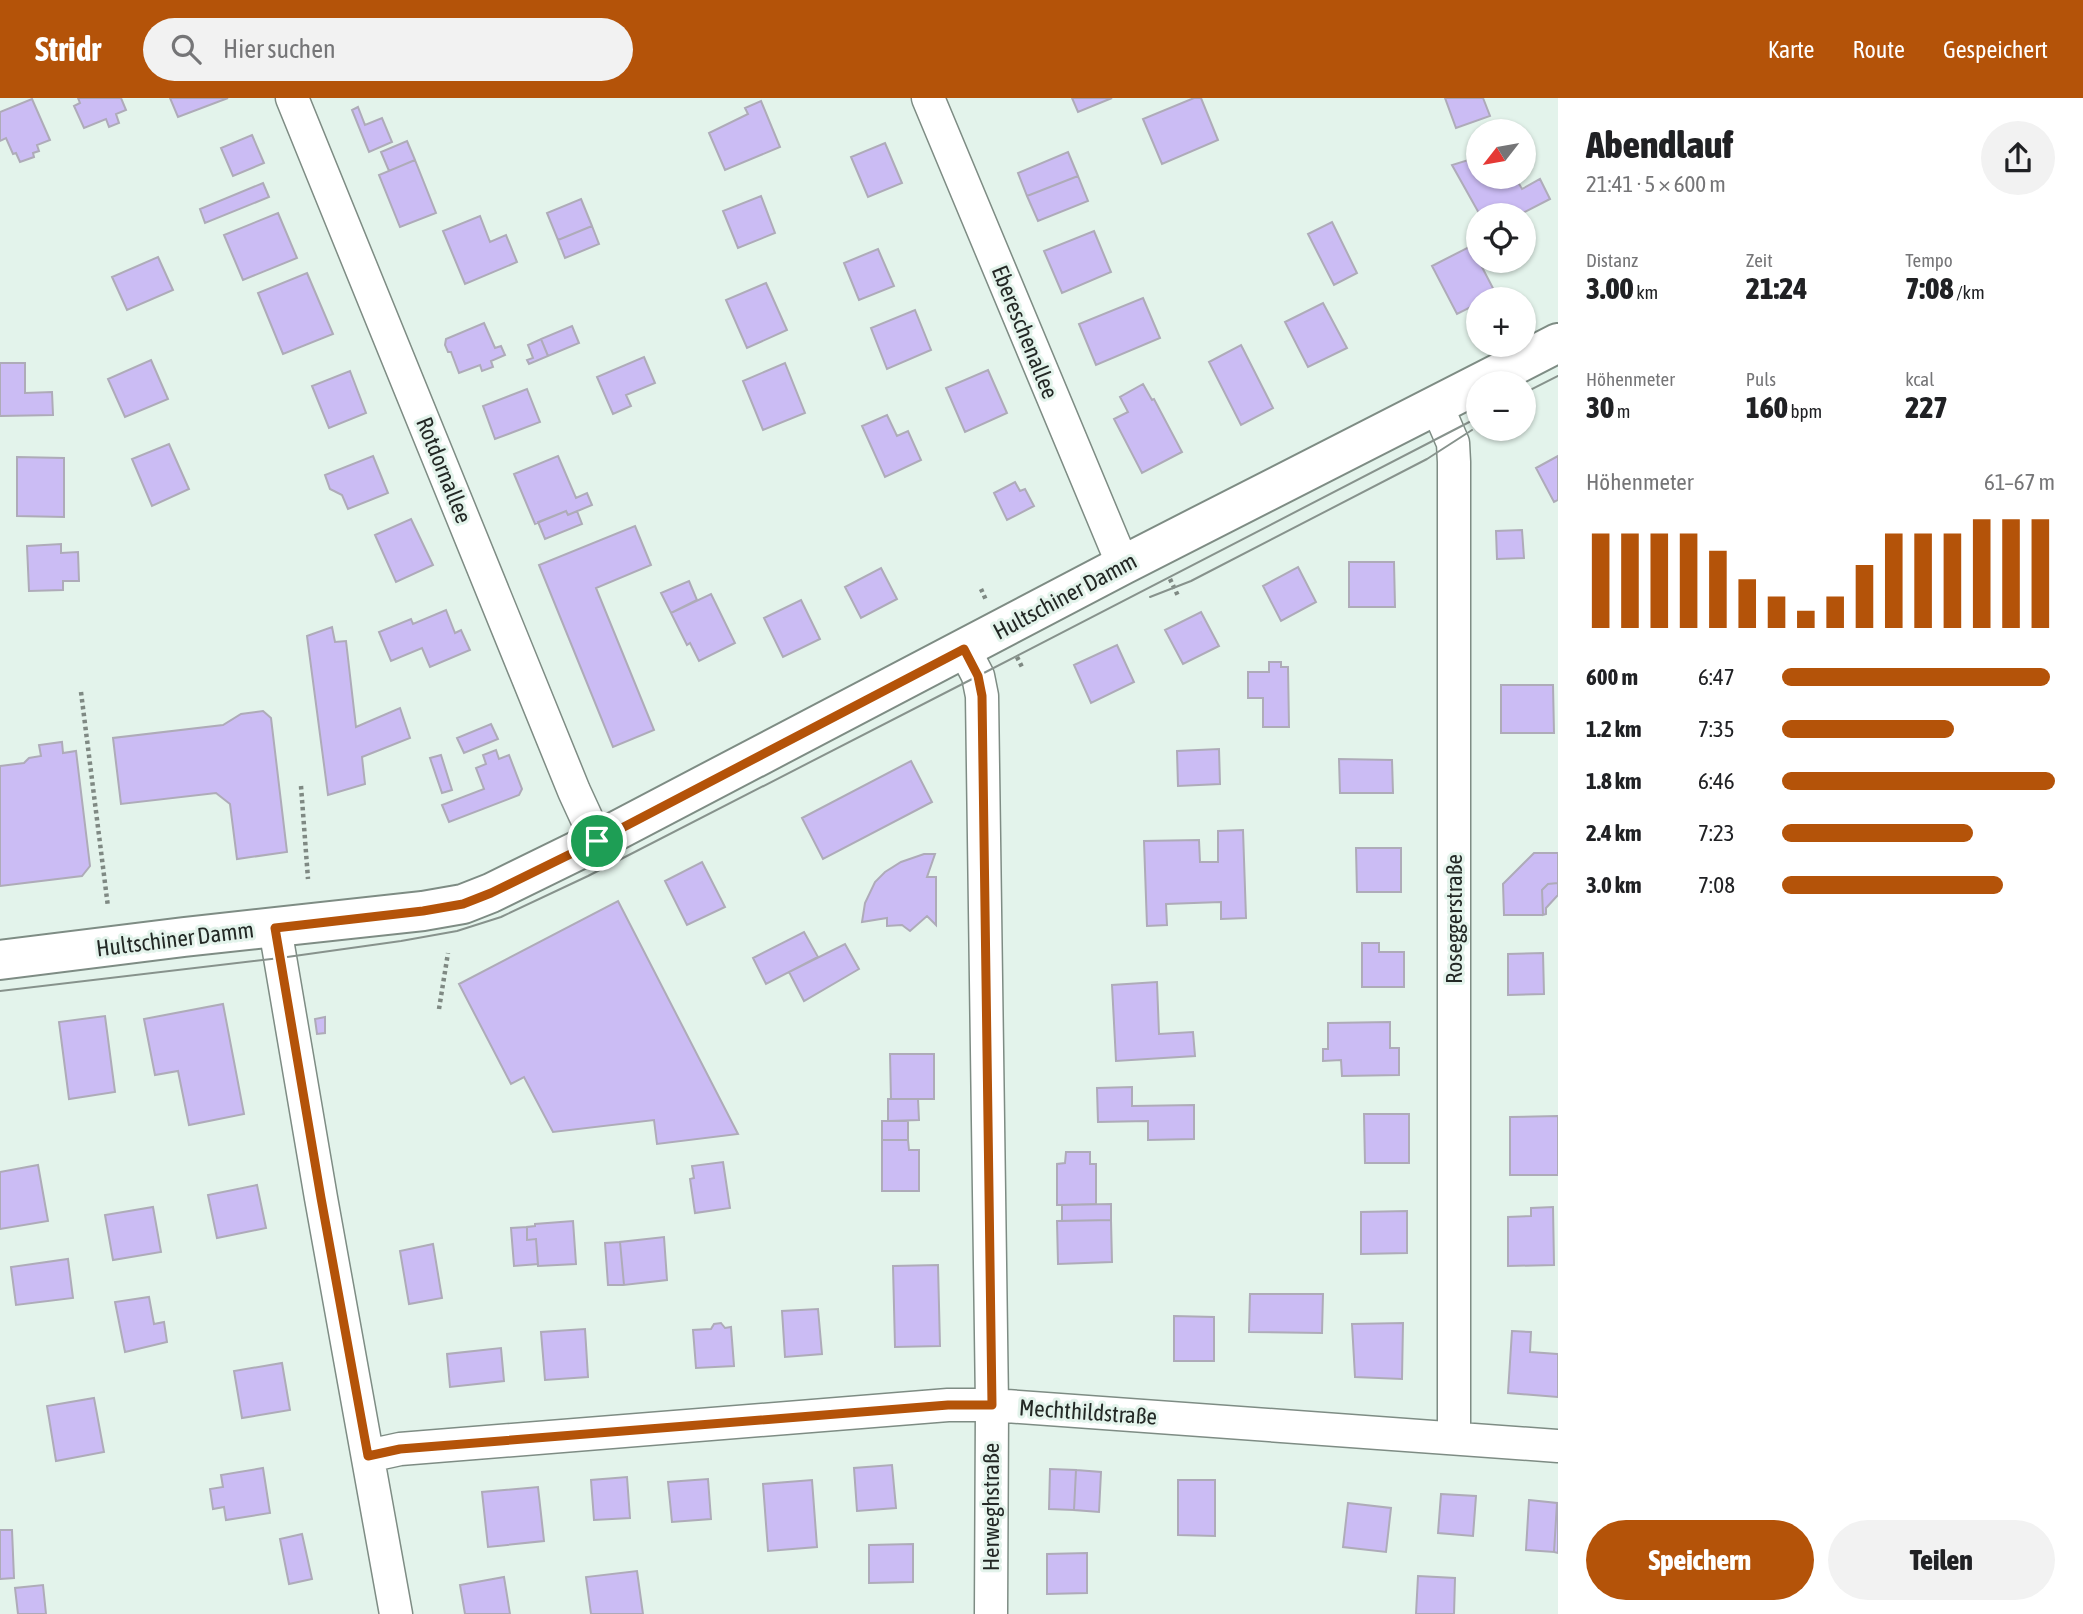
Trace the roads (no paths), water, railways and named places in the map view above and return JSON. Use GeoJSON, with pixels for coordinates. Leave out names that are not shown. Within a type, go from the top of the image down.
{"type":"FeatureCollection","features":[{"type":"Feature","properties":{"kind":"main road","name":"Hultschiner Damm"},"geometry":{"type":"LineString","coordinates":[[0,961],[184,937],[370,918],[463,904],[597,841],[1123,565],[1558,343]]}},
{"type":"Feature","properties":{"kind":"street","name":"Rotdornallee"},"geometry":{"type":"LineString","coordinates":[[292,98],[573,790],[597,841]]}},
{"type":"Feature","properties":{"kind":"street","name":"Ebereschenallee"},"geometry":{"type":"LineString","coordinates":[[928,98],[1123,565]]}},
{"type":"Feature","properties":{"kind":"street","name":"Roseggerstraße"},"geometry":{"type":"LineString","coordinates":[[1436,404],[1452,443],[1454,462],[1454,1437]]}},
{"type":"Feature","properties":{"kind":"street","name":"Herweghstraße"},"geometry":{"type":"LineString","coordinates":[[964,649],[978,676],[982,696],[992,1405],[991,1614]]}},
{"type":"Feature","properties":{"kind":"street"},"geometry":{"type":"LineString","coordinates":[[275,928],[396,1614]]}},
{"type":"Feature","properties":{"kind":"street","name":"Mechthildstraße"},"geometry":{"type":"LineString","coordinates":[[368,1456],[413,1448],[948,1405],[992,1405],[1558,1446]]}},
{"type":"Feature","properties":{"kind":"tram line"},"geometry":{"type":"LineString","coordinates":[[1536,387],[1558,376]]}},
{"type":"Feature","properties":{"kind":"tram line"},"geometry":{"type":"LineString","coordinates":[[0,991],[401,941],[457,931],[501,917],[588,876],[1466,424]]}},
{"type":"Feature","properties":{"kind":"tram line"},"geometry":{"type":"LineString","coordinates":[[1150,597],[1191,581],[1427,459],[1466,434]]}}]}
